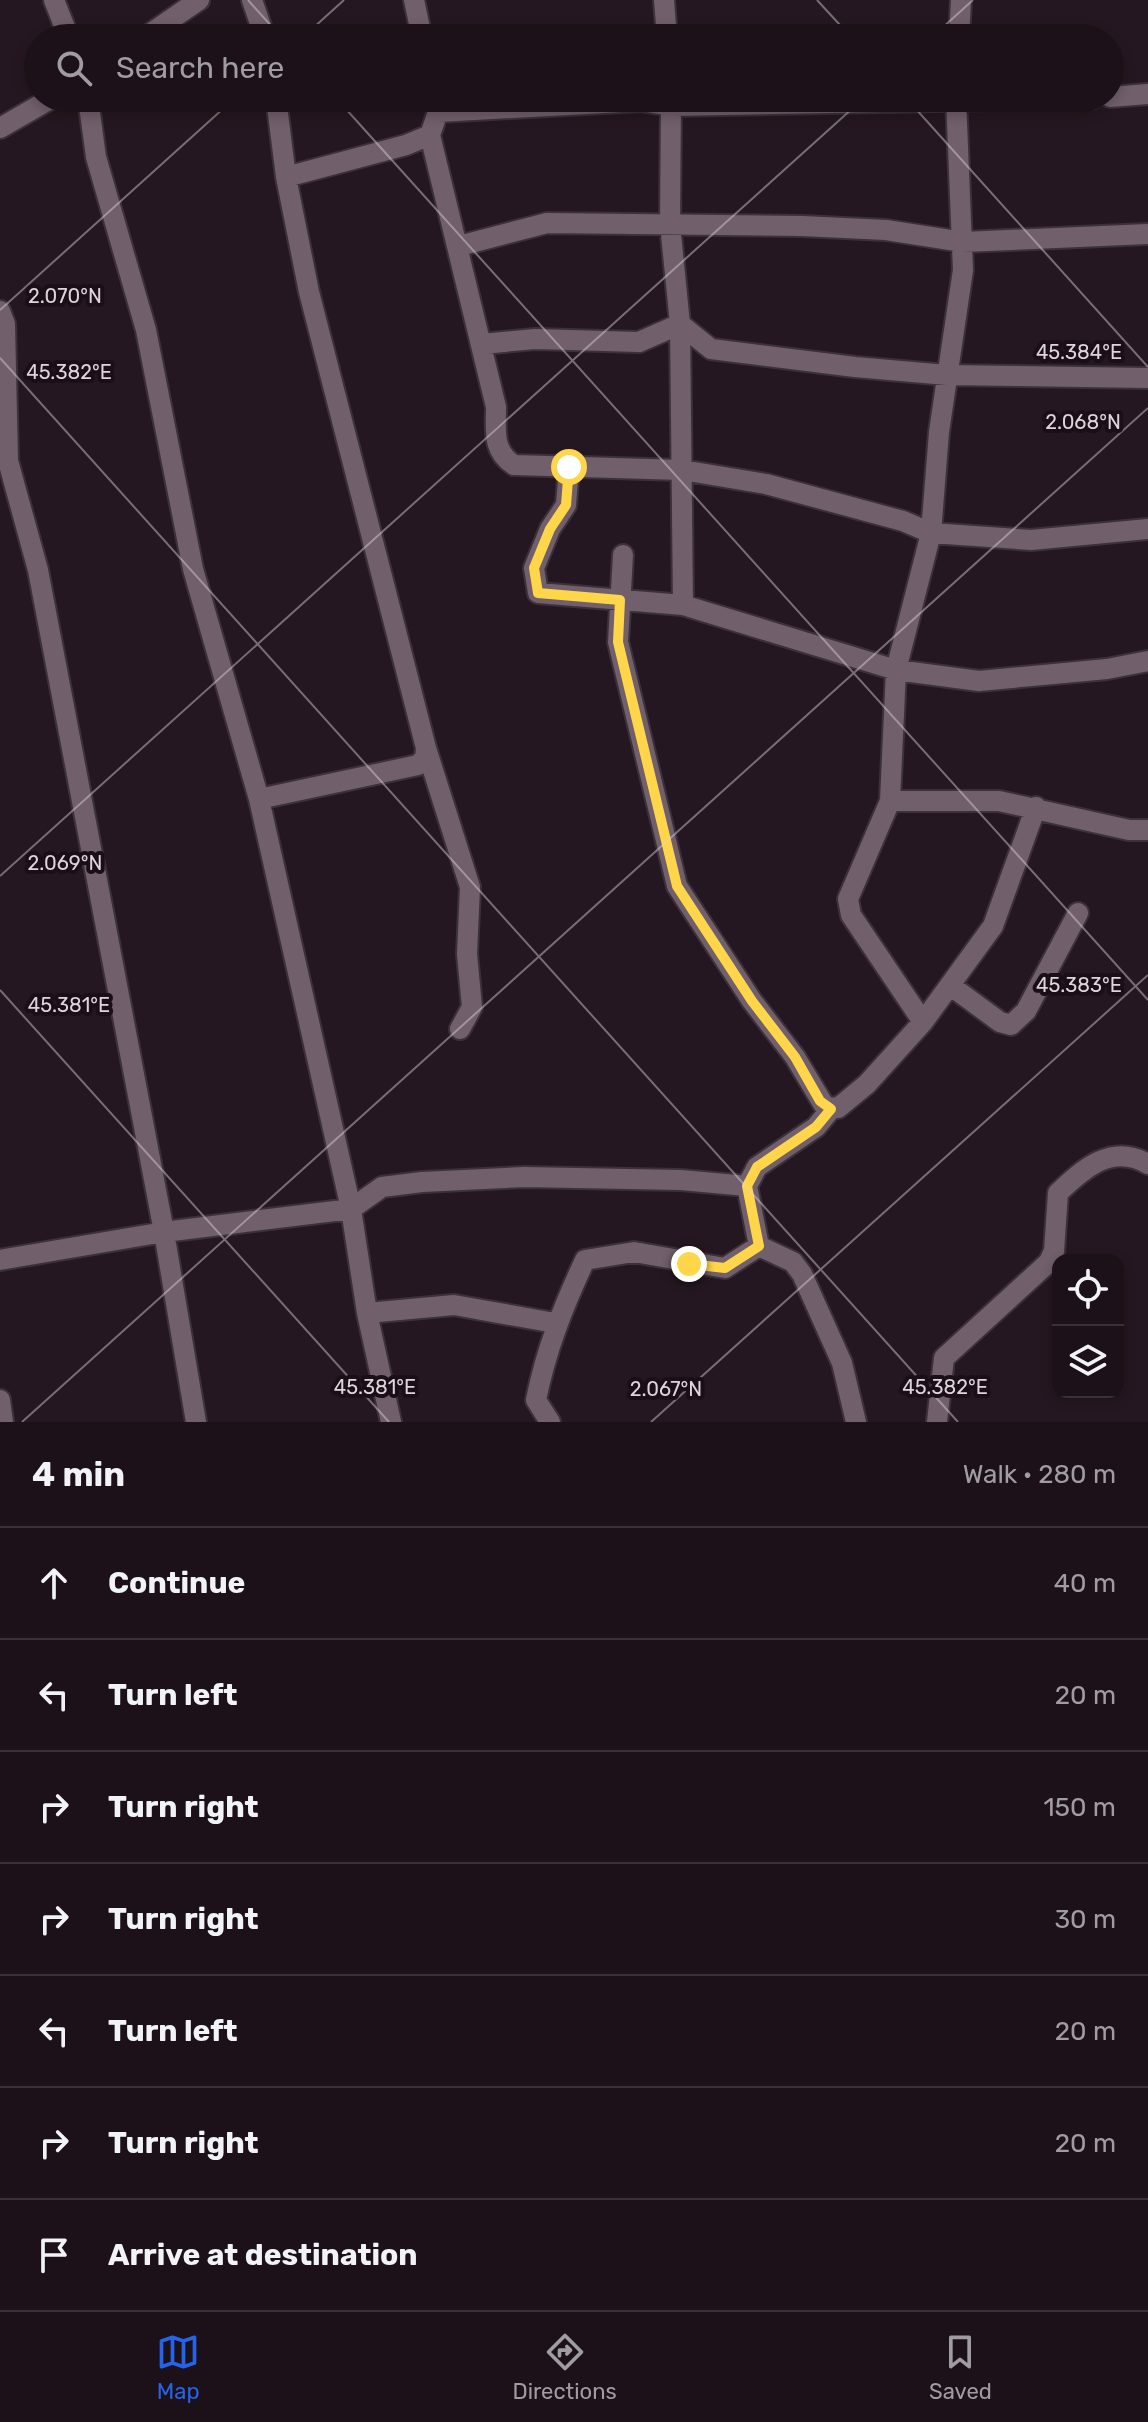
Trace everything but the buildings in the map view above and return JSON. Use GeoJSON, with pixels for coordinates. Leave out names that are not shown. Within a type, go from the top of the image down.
{"type":"FeatureCollection","features":[{"type":"Feature","properties":{"kind":"street"},"geometry":{"type":"LineString","coordinates":[[54,0],[63,24]]}},
{"type":"Feature","properties":{"kind":"street"},"geometry":{"type":"LineString","coordinates":[[164,24],[198,0]]}},
{"type":"Feature","properties":{"kind":"street"},"geometry":{"type":"LineString","coordinates":[[252,0],[260,24]]}},
{"type":"Feature","properties":{"kind":"street"},"geometry":{"type":"LineString","coordinates":[[414,0],[419,24]]}},
{"type":"Feature","properties":{"kind":"street"},"geometry":{"type":"LineString","coordinates":[[664,0],[666,24]]}},
{"type":"Feature","properties":{"kind":"street"},"geometry":{"type":"LineString","coordinates":[[960,24],[961,0]]}},
{"type":"Feature","properties":{"kind":"street"},"geometry":{"type":"LineString","coordinates":[[1124,96],[1148,94]]}},
{"type":"Feature","properties":{"kind":"street"},"geometry":{"type":"LineString","coordinates":[[0,128],[28,112]]}},
{"type":"Feature","properties":{"kind":"street"},"geometry":{"type":"LineString","coordinates":[[90,112],[96,157],[146,330],[193,569],[259,799],[351,1209],[367,1313],[391,1422]]}},
{"type":"Feature","properties":{"kind":"street"},"geometry":{"type":"LineString","coordinates":[[278,112],[286,177],[309,292],[426,748],[470,887],[467,954],[472,1007],[460,1029]]}},
{"type":"Feature","properties":{"kind":"street"},"geometry":{"type":"LineString","coordinates":[[435,112],[430,135],[496,407],[496,443],[501,457],[514,465],[682,470],[766,484],[903,521],[931,533],[1031,540],[1148,529]]}},
{"type":"Feature","properties":{"kind":"street"},"geometry":{"type":"LineString","coordinates":[[671,112],[670,224],[680,324],[683,605]]}},
{"type":"Feature","properties":{"kind":"street"},"geometry":{"type":"LineString","coordinates":[[923,1022],[851,915],[848,899],[890,801],[896,670],[931,533],[947,375],[963,270],[957,112]]}},
{"type":"Feature","properties":{"kind":"street"},"geometry":{"type":"LineString","coordinates":[[286,177],[406,145],[430,135]]}},
{"type":"Feature","properties":{"kind":"street"},"geometry":{"type":"LineString","coordinates":[[459,246],[547,223],[886,230],[963,242],[1148,234]]}},
{"type":"Feature","properties":{"kind":"street"},"geometry":{"type":"LineString","coordinates":[[0,311],[5,324],[4,462],[38,570],[164,1232],[196,1422]]}},
{"type":"Feature","properties":{"kind":"street"},"geometry":{"type":"LineString","coordinates":[[482,344],[535,339],[639,342],[680,324]]}},
{"type":"Feature","properties":{"kind":"street"},"geometry":{"type":"LineString","coordinates":[[680,324],[711,349],[855,367],[947,375],[1148,378]]}},
{"type":"Feature","properties":{"kind":"street"},"geometry":{"type":"LineString","coordinates":[[569,467],[566,505],[550,529],[534,568],[538,593],[683,605],[896,670],[979,681],[1107,669],[1148,661]]}},
{"type":"Feature","properties":{"kind":"street"},"geometry":{"type":"LineString","coordinates":[[623,555],[618,642],[677,886],[752,1001],[795,1057],[820,1101],[831,1109]]}},
{"type":"Feature","properties":{"kind":"street"},"geometry":{"type":"LineString","coordinates":[[259,799],[418,765],[425,758],[426,748]]}},
{"type":"Feature","properties":{"kind":"street"},"geometry":{"type":"LineString","coordinates":[[890,801],[949,798],[1036,807],[1129,830],[1148,830]]}},
{"type":"Feature","properties":{"kind":"street"},"geometry":{"type":"LineString","coordinates":[[759,1246],[747,1186],[757,1167],[816,1127],[831,1109],[838,1108],[867,1084],[951,986],[993,926],[1036,807]]}},
{"type":"Feature","properties":{"kind":"street"},"geometry":{"type":"LineString","coordinates":[[951,986],[1000,1022],[1011,1025],[1026,1011],[1078,913]]}},
{"type":"Feature","properties":{"kind":"street"},"geometry":{"type":"LineString","coordinates":[[937,1422],[944,1358],[1049,1262],[1054,1251],[1058,1193],[1090,1166],[1113,1155],[1132,1155],[1148,1164]]}},
{"type":"Feature","properties":{"kind":"street"},"geometry":{"type":"LineString","coordinates":[[0,1260],[164,1232],[351,1209],[382,1187],[524,1177],[681,1180],[747,1186]]}},
{"type":"Feature","properties":{"kind":"street"},"geometry":{"type":"LineString","coordinates":[[550,1422],[536,1400],[555,1323],[585,1260],[634,1252],[725,1268],[759,1246]]}},
{"type":"Feature","properties":{"kind":"street"},"geometry":{"type":"LineString","coordinates":[[759,1246],[793,1262],[802,1274],[842,1363],[856,1422]]}},
{"type":"Feature","properties":{"kind":"street"},"geometry":{"type":"LineString","coordinates":[[367,1313],[454,1305],[555,1323]]}},
{"type":"Feature","properties":{"kind":"street"},"geometry":{"type":"LineString","coordinates":[[0,1400],[3,1422]]}},
{"type":"Feature","properties":{"kind":"route"},"geometry":{"type":"LineString","coordinates":[[569,467],[566,505],[550,529],[534,568],[538,593],[620,600],[618,642],[677,886],[752,1001],[795,1057],[820,1101],[831,1109],[816,1127],[776,1151],[757,1167],[747,1186],[751,1199],[751,1219],[759,1246],[725,1268],[689,1264]]}}]}
